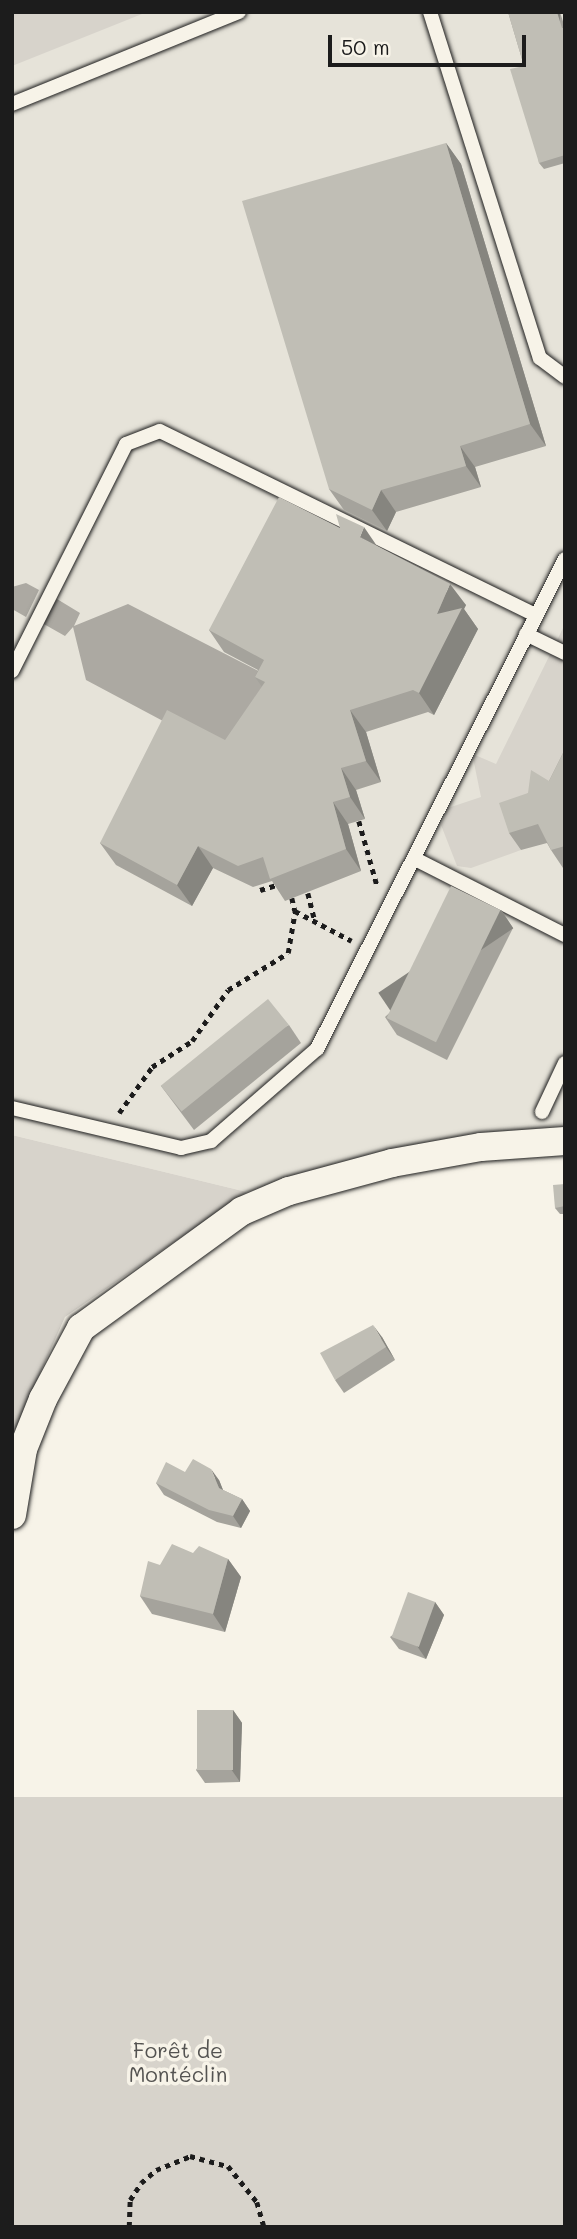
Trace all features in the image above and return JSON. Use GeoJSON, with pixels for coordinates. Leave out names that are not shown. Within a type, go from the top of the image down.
{"type":"FeatureCollection","features":[{"type":"Feature","properties":{"kind":"street"},"geometry":{"type":"LineString","coordinates":[[12,1515],[23,1448],[43,1399],[81,1328],[242,1211],[289,1191],[392,1163],[481,1147],[565,1141]]}},
{"type":"Feature","properties":{"kind":"lane"},"geometry":{"type":"LineString","coordinates":[[12,104],[239,12]]}},
{"type":"Feature","properties":{"kind":"lane"},"geometry":{"type":"LineString","coordinates":[[430,12],[540,358],[565,377]]}},
{"type":"Feature","properties":{"kind":"lane"},"geometry":{"type":"LineString","coordinates":[[12,671],[127,444],[160,431],[536,615]]}},
{"type":"Feature","properties":{"kind":"lane"},"geometry":{"type":"LineString","coordinates":[[12,1108],[181,1148],[211,1141],[317,1049],[565,559]]}},
{"type":"Feature","properties":{"kind":"lane"},"geometry":{"type":"LineString","coordinates":[[527,634],[565,653]]}},
{"type":"Feature","properties":{"kind":"lane"},"geometry":{"type":"LineString","coordinates":[[415,859],[565,935]]}},
{"type":"Feature","properties":{"kind":"lane"},"geometry":{"type":"LineString","coordinates":[[542,1112],[565,1063]]}},
{"type":"Feature","properties":{"kind":"path"},"geometry":{"type":"LineString","coordinates":[[359,821],[378,889]]}},
{"type":"Feature","properties":{"kind":"path"},"geometry":{"type":"LineString","coordinates":[[260,890],[280,884]]}},
{"type":"Feature","properties":{"kind":"path"},"geometry":{"type":"LineString","coordinates":[[308,894],[315,922]]}},
{"type":"Feature","properties":{"kind":"path"},"geometry":{"type":"LineString","coordinates":[[103,1130],[130,1102],[152,1067],[192,1041],[228,990],[288,953],[295,911],[292,898]]}},
{"type":"Feature","properties":{"kind":"path"},"geometry":{"type":"LineString","coordinates":[[295,911],[368,950]]}},
{"type":"Feature","properties":{"kind":"path"},"geometry":{"type":"LineString","coordinates":[[129,2227],[130,2200],[141,2183],[156,2170],[190,2156],[209,2159],[237,2174],[257,2202],[264,2227]]}},
{"type":"Feature","properties":{"kind":"shaded area"},"geometry":{"type":"Polygon","coordinates":[[[12,12],[565,12],[565,1124],[391,1149],[247,1192],[12,1135],[12,12]]]}},
{"type":"Feature","properties":{"kind":"shaded area"},"geometry":{"type":"Polygon","coordinates":[[[26,583],[39,590],[26,617],[12,609],[12,587],[26,583]]]}},
{"type":"Feature","properties":{"kind":"shaded area"},"geometry":{"type":"Polygon","coordinates":[[[57,599],[80,613],[74,626],[128,604],[280,682],[240,762],[86,680],[73,627],[65,636],[42,623],[57,599]]]}},
{"type":"Feature","properties":{"kind":"green space"},"geometry":{"type":"Polygon","coordinates":[[[12,12],[147,12],[12,66],[12,12]]]}},
{"type":"Feature","properties":{"kind":"green space"},"geometry":{"type":"Polygon","coordinates":[[[565,624],[565,793],[512,821],[521,850],[471,868],[457,866],[441,825],[448,808],[481,797],[473,758],[475,755],[496,764],[565,624]]]}},
{"type":"Feature","properties":{"kind":"green space"},"geometry":{"type":"Polygon","coordinates":[[[12,1135],[247,1192],[65,1317],[12,1436],[12,1135]]]}},
{"type":"Feature","properties":{"kind":"green space","name":"Forêt de Montéclin"},"geometry":{"type":"Polygon","coordinates":[[[12,1797],[565,1797],[565,2227],[12,2227],[12,1797]]]}},
{"type":"Feature","properties":{"kind":"building"},"geometry":{"type":"Polygon","coordinates":[[[508,12],[557,12],[562,28],[565,28],[565,155],[539,163],[510,69],[524,66],[508,12]]]}},
{"type":"Feature","properties":{"kind":"building"},"geometry":{"type":"Polygon","coordinates":[[[446,143],[530,424],[460,446],[466,466],[381,490],[372,510],[329,489],[242,201],[446,143]]]}},
{"type":"Feature","properties":{"kind":"building"},"geometry":{"type":"Polygon","coordinates":[[[279,497],[340,528],[336,514],[364,527],[360,537],[450,584],[437,614],[462,608],[419,693],[413,690],[350,710],[366,761],[341,768],[350,797],[333,802],[346,849],[270,879],[263,857],[238,866],[198,846],[177,885],[100,843],[167,710],[225,740],[265,682],[255,677],[264,660],[209,630],[279,497]]]}},
{"type":"Feature","properties":{"kind":"building"},"geometry":{"type":"Polygon","coordinates":[[[565,749],[565,846],[551,850],[538,824],[509,833],[499,803],[528,793],[531,770],[549,781],[565,749]]]}},
{"type":"Feature","properties":{"kind":"building"},"geometry":{"type":"Polygon","coordinates":[[[451,886],[500,910],[436,1042],[387,1018],[451,886]]]}},
{"type":"Feature","properties":{"kind":"building"},"geometry":{"type":"Polygon","coordinates":[[[268,999],[289,1025],[182,1111],[161,1086],[268,999]]]}},
{"type":"Feature","properties":{"kind":"building"},"geometry":{"type":"Polygon","coordinates":[[[565,1184],[565,1206],[555,1208],[553,1185],[565,1184]]]}},
{"type":"Feature","properties":{"kind":"building"},"geometry":{"type":"Polygon","coordinates":[[[373,1325],[386,1347],[335,1380],[320,1353],[373,1325]]]}},
{"type":"Feature","properties":{"kind":"building"},"geometry":{"type":"Polygon","coordinates":[[[193,1459],[211,1469],[219,1488],[242,1499],[233,1516],[209,1510],[156,1483],[166,1462],[185,1472],[193,1459]]]}},
{"type":"Feature","properties":{"kind":"building"},"geometry":{"type":"Polygon","coordinates":[[[172,1544],[193,1553],[199,1546],[228,1559],[213,1614],[140,1596],[148,1561],[160,1565],[172,1544]]]}},
{"type":"Feature","properties":{"kind":"building"},"geometry":{"type":"Polygon","coordinates":[[[408,1592],[435,1602],[419,1647],[392,1637],[408,1592]]]}},
{"type":"Feature","properties":{"kind":"building"},"geometry":{"type":"Polygon","coordinates":[[[197,1710],[233,1710],[233,1770],[197,1770],[197,1710]]]}}]}
